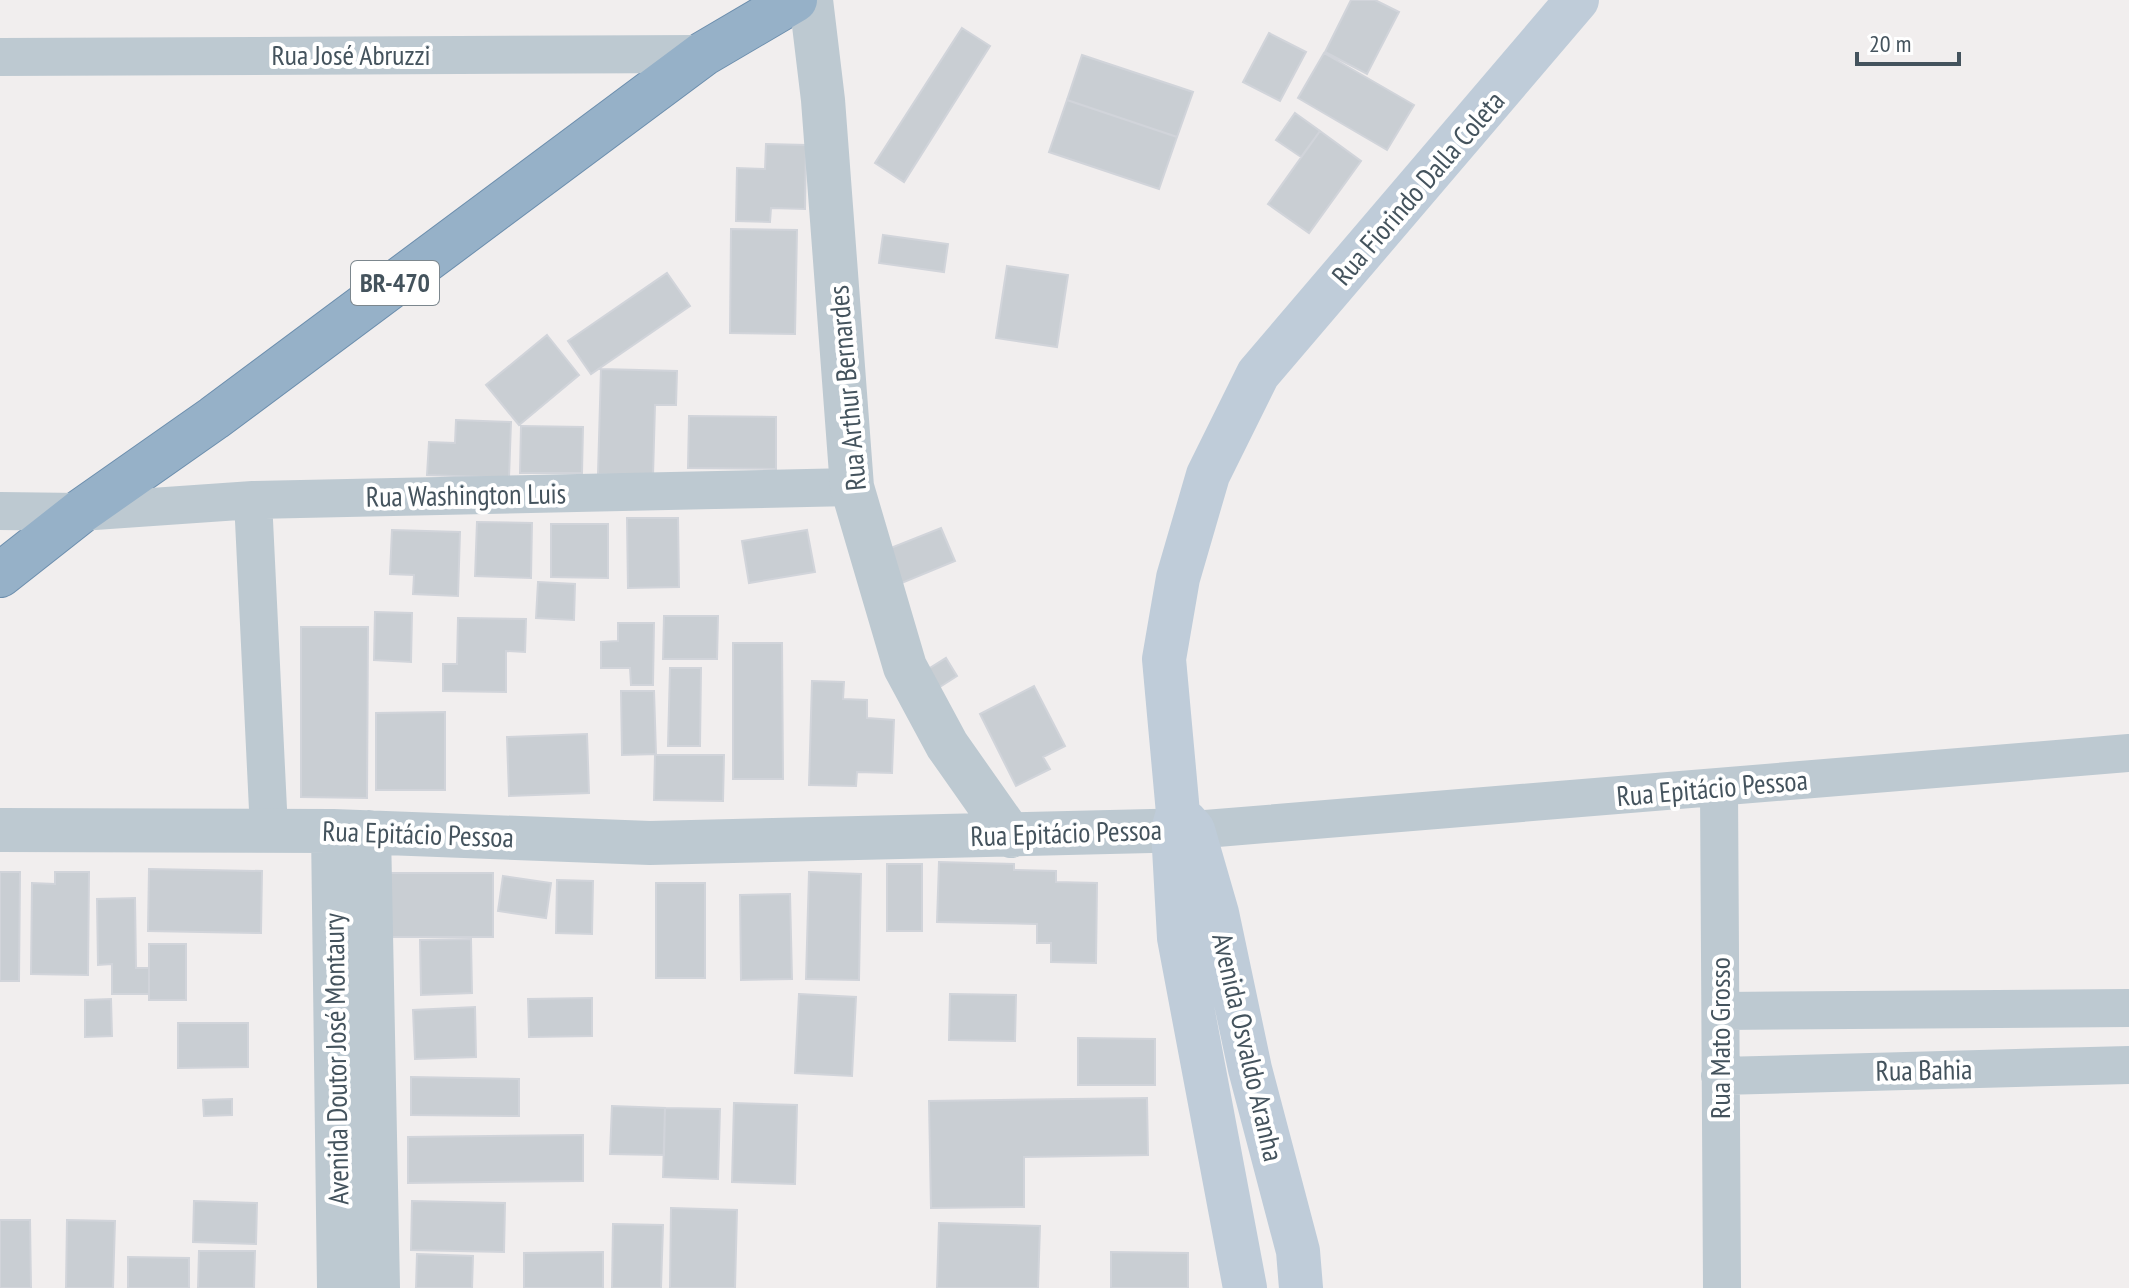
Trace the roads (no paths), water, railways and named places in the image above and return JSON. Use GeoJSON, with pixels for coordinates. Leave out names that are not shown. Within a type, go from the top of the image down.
{"type":"FeatureCollection","features":[{"type":"Feature","properties":{"kind":"highway","name":"BR-470"},"geometry":{"type":"LineString","coordinates":[[0,575],[80,512],[214,418],[703,54],[795,0]]}},
{"type":"Feature","properties":{"kind":"main road","name":"Rua Fiorindo Dalla Coleta"},"geometry":{"type":"LineString","coordinates":[[1258,374],[1577,0]]}},
{"type":"Feature","properties":{"kind":"main road","name":"Avenida Osvaldo Aranha"},"geometry":{"type":"LineString","coordinates":[[1245,1288],[1179,938],[1181,824],[1164,659],[1178,578],[1208,475],[1258,374]]}},
{"type":"Feature","properties":{"kind":"main road","name":"Avenida Osvaldo Aranha"},"geometry":{"type":"LineString","coordinates":[[1181,824],[1217,913],[1250,1069],[1298,1251],[1301,1288]]}},
{"type":"Feature","properties":{"kind":"street","name":"Rua Arthur Bernardes"},"geometry":{"type":"LineString","coordinates":[[811,0],[823,100],[852,487],[905,667],[947,745],[1011,836]]}},
{"type":"Feature","properties":{"kind":"street","name":"Rua José Abruzzi"},"geometry":{"type":"LineString","coordinates":[[0,57],[703,54]]}},
{"type":"Feature","properties":{"kind":"street","name":"Rua Washington Luis"},"geometry":{"type":"LineString","coordinates":[[0,511],[80,512],[253,500],[852,487]]}},
{"type":"Feature","properties":{"kind":"street"},"geometry":{"type":"LineString","coordinates":[[253,500],[269,830]]}},
{"type":"Feature","properties":{"kind":"street","name":"Rua Epitácio Pessoa"},"geometry":{"type":"LineString","coordinates":[[0,830],[269,830],[650,843],[1011,836],[1719,788],[2129,753]]}},
{"type":"Feature","properties":{"kind":"street","name":"Rua Mato Grosso"},"geometry":{"type":"LineString","coordinates":[[1719,788],[1722,1288]]}},
{"type":"Feature","properties":{"kind":"street","name":"Avenida Doutor José Montaury"},"geometry":{"type":"LineString","coordinates":[[339,1288],[351,832]]}},
{"type":"Feature","properties":{"kind":"street","name":"Avenida Doutor José Montaury"},"geometry":{"type":"LineString","coordinates":[[351,832],[378,1288]]}},
{"type":"Feature","properties":{"kind":"street"},"geometry":{"type":"LineString","coordinates":[[1721,1011],[2129,1008]]}},
{"type":"Feature","properties":{"kind":"street","name":"Rua Bahia"},"geometry":{"type":"LineString","coordinates":[[1720,1076],[2129,1065]]}}]}
